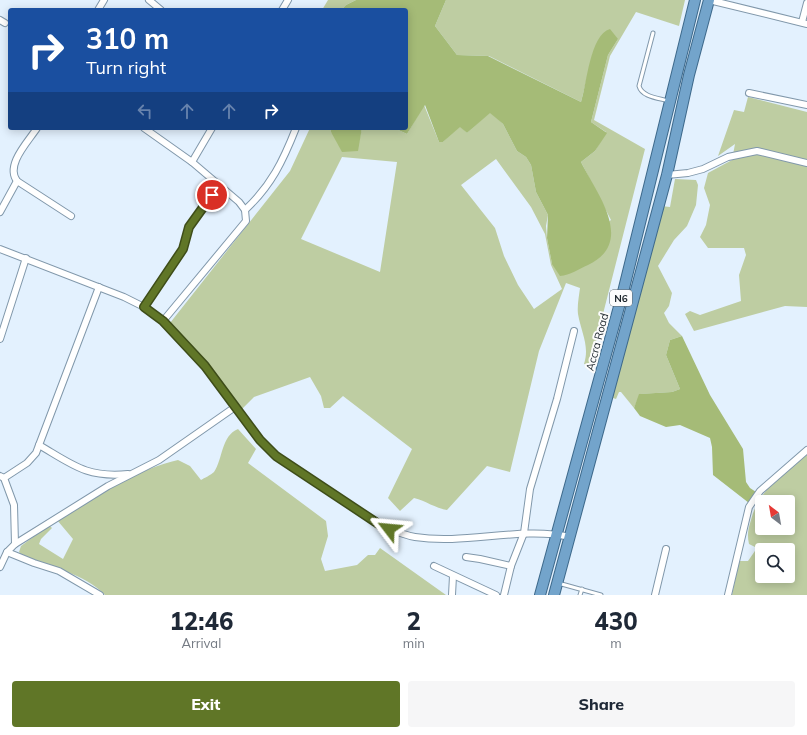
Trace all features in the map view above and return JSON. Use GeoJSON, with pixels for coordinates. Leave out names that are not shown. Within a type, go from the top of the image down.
{"type":"FeatureCollection","features":[{"type":"Feature","properties":{"kind":"highway","name":"Accra Road"},"geometry":{"type":"LineString","coordinates":[[540,595],[623,292],[695,0]]}},
{"type":"Feature","properties":{"kind":"highway","name":"N6"},"geometry":{"type":"LineString","coordinates":[[554,595],[571,537],[667,175],[689,75],[709,0]]}},
{"type":"Feature","properties":{"kind":"street"},"geometry":{"type":"LineString","coordinates":[[149,0],[159,8]]}},
{"type":"Feature","properties":{"kind":"street"},"geometry":{"type":"LineString","coordinates":[[709,0],[805,23],[807,4]]}},
{"type":"Feature","properties":{"kind":"street"},"geometry":{"type":"LineString","coordinates":[[749,92],[807,105]]}},
{"type":"Feature","properties":{"kind":"street"},"geometry":{"type":"LineString","coordinates":[[36,130],[15,162],[12,172],[17,181],[72,216]]}},
{"type":"Feature","properties":{"kind":"street"},"geometry":{"type":"LineString","coordinates":[[147,130],[192,162],[240,202],[245,210],[246,221],[163,321]]}},
{"type":"Feature","properties":{"kind":"street"},"geometry":{"type":"LineString","coordinates":[[192,162],[211,130]]}},
{"type":"Feature","properties":{"kind":"street"},"geometry":{"type":"LineString","coordinates":[[245,210],[266,189],[286,152],[295,130]]}},
{"type":"Feature","properties":{"kind":"street"},"geometry":{"type":"LineString","coordinates":[[667,175],[688,173],[703,169],[728,157],[757,151],[807,162]]}},
{"type":"Feature","properties":{"kind":"street"},"geometry":{"type":"LineString","coordinates":[[0,212],[17,181]]}},
{"type":"Feature","properties":{"kind":"street"},"geometry":{"type":"LineString","coordinates":[[144,307],[183,249],[189,227],[219,184]]}},
{"type":"Feature","properties":{"kind":"street"},"geometry":{"type":"LineString","coordinates":[[0,249],[99,287],[144,307],[163,321],[205,366],[260,440],[276,456],[380,525],[398,533],[416,537],[453,539],[524,533],[556,534],[571,537]]}},
{"type":"Feature","properties":{"kind":"street"},"geometry":{"type":"LineString","coordinates":[[0,339],[26,258]]}},
{"type":"Feature","properties":{"kind":"street"},"geometry":{"type":"LineString","coordinates":[[15,544],[14,505],[2,477],[26,462],[36,453],[99,287]]}},
{"type":"Feature","properties":{"kind":"street"},"geometry":{"type":"LineString","coordinates":[[504,595],[511,566],[524,533],[530,489],[557,399],[574,331]]}},
{"type":"Feature","properties":{"kind":"street"},"geometry":{"type":"LineString","coordinates":[[0,567],[7,552],[15,544],[108,486],[159,460],[234,407]]}},
{"type":"Feature","properties":{"kind":"street"},"geometry":{"type":"LineString","coordinates":[[39,445],[76,467],[92,473],[108,476],[131,474]]}},
{"type":"Feature","properties":{"kind":"street"},"geometry":{"type":"LineString","coordinates":[[728,595],[749,507],[760,491],[807,450]]}},
{"type":"Feature","properties":{"kind":"street"},"geometry":{"type":"LineString","coordinates":[[655,595],[666,549]]}},
{"type":"Feature","properties":{"kind":"street"},"geometry":{"type":"LineString","coordinates":[[7,552],[59,571],[100,595]]}},
{"type":"Feature","properties":{"kind":"street"},"geometry":{"type":"LineString","coordinates":[[466,557],[511,566]]}},
{"type":"Feature","properties":{"kind":"street"},"geometry":{"type":"LineString","coordinates":[[434,566],[496,595]]}},
{"type":"Feature","properties":{"kind":"street"},"geometry":{"type":"LineString","coordinates":[[452,595],[453,576]]}},
{"type":"Feature","properties":{"kind":"lane"},"geometry":{"type":"LineString","coordinates":[[653,33],[639,86],[644,94],[670,102]]}},
{"type":"Feature","properties":{"kind":"lane"},"geometry":{"type":"LineString","coordinates":[[558,583],[601,595]]}},
{"type":"Feature","properties":{"kind":"lane"},"geometry":{"type":"LineString","coordinates":[[580,595],[582,589]]}},
{"type":"Feature","properties":{"kind":"green space"},"geometry":{"type":"Polygon","coordinates":[[[328,0],[356,0],[343,8],[323,8],[328,0]]]}},
{"type":"Feature","properties":{"kind":"green space"},"geometry":{"type":"Polygon","coordinates":[[[356,0],[446,0],[435,26],[457,55],[488,56],[581,102],[590,61],[594,50],[603,33],[610,29],[618,39],[608,55],[591,122],[607,133],[595,151],[581,162],[596,188],[608,217],[611,231],[609,244],[602,255],[588,265],[571,273],[560,276],[552,264],[547,238],[548,215],[536,192],[531,165],[526,157],[517,151],[503,124],[490,113],[467,133],[460,127],[443,142],[439,142],[425,105],[407,134],[398,130],[408,130],[408,8],[343,8],[356,0]]]}},
{"type":"Feature","properties":{"kind":"green space"},"geometry":{"type":"Polygon","coordinates":[[[446,0],[685,0],[679,26],[636,12],[610,56],[594,120],[645,149],[590,365],[584,364],[586,357],[586,345],[579,321],[578,311],[580,288],[566,283],[539,351],[510,472],[487,466],[447,510],[414,498],[400,511],[388,498],[412,449],[343,396],[330,408],[324,408],[321,396],[310,377],[254,397],[242,409],[201,356],[170,323],[290,171],[309,130],[331,130],[331,132],[357,151],[362,130],[398,130],[407,134],[424,105],[439,142],[443,142],[460,126],[467,133],[490,112],[503,124],[517,151],[526,157],[531,165],[536,192],[548,215],[546,226],[552,264],[611,220],[581,162],[595,151],[606,132],[591,122],[608,55],[618,39],[593,53],[581,102],[489,56],[457,55],[435,26],[446,0]],[[342,157],[301,239],[380,272],[397,162],[342,157]],[[496,159],[461,185],[495,228],[504,256],[518,285],[534,309],[562,289],[551,265],[545,234],[531,207],[496,159]]]}},
{"type":"Feature","properties":{"kind":"green space"},"geometry":{"type":"Polygon","coordinates":[[[748,97],[807,112],[807,307],[785,306],[694,331],[685,314],[690,311],[700,315],[741,301],[739,275],[746,255],[744,248],[708,248],[700,237],[706,225],[710,205],[704,188],[708,173],[732,160],[735,144],[718,156],[734,110],[744,112],[748,97]]]}},
{"type":"Feature","properties":{"kind":"green space"},"geometry":{"type":"Polygon","coordinates":[[[331,130],[362,130],[358,151],[342,152],[331,130]]]}},
{"type":"Feature","properties":{"kind":"green space"},"geometry":{"type":"Polygon","coordinates":[[[675,179],[696,180],[698,185],[696,205],[687,226],[674,240],[658,266],[672,293],[669,306],[664,313],[669,323],[682,336],[670,340],[666,355],[680,389],[672,392],[640,394],[634,408],[621,392],[619,392],[616,399],[610,397],[661,206],[670,207],[675,179]]]}},
{"type":"Feature","properties":{"kind":"green space"},"geometry":{"type":"Polygon","coordinates":[[[682,336],[710,395],[743,449],[746,482],[750,488],[756,492],[749,503],[713,475],[712,447],[710,438],[680,425],[666,427],[640,416],[634,408],[639,394],[672,392],[680,389],[666,355],[670,340],[682,336]]]}},
{"type":"Feature","properties":{"kind":"green space"},"geometry":{"type":"Polygon","coordinates":[[[238,429],[256,449],[248,463],[326,521],[328,536],[321,559],[325,571],[357,565],[368,555],[375,555],[380,548],[446,595],[105,595],[97,587],[77,576],[23,557],[19,552],[21,546],[49,525],[52,528],[41,539],[39,544],[63,559],[73,539],[57,520],[131,477],[146,470],[178,460],[190,466],[201,480],[214,472],[225,442],[232,432],[238,429]]]}},
{"type":"Feature","properties":{"kind":"green space"},"geometry":{"type":"Polygon","coordinates":[[[807,452],[807,595],[732,595],[739,561],[748,561],[755,551],[755,583],[795,583],[795,543],[755,543],[755,547],[749,544],[748,538],[749,526],[755,509],[755,535],[795,535],[795,495],[763,495],[781,475],[807,452]]]}},
{"type":"Feature","properties":{"kind":"route"},"geometry":{"type":"LineString","coordinates":[[212,195],[189,227],[183,249],[144,307],[163,321],[205,366],[260,440],[276,456],[380,525],[389,529]]}}]}
